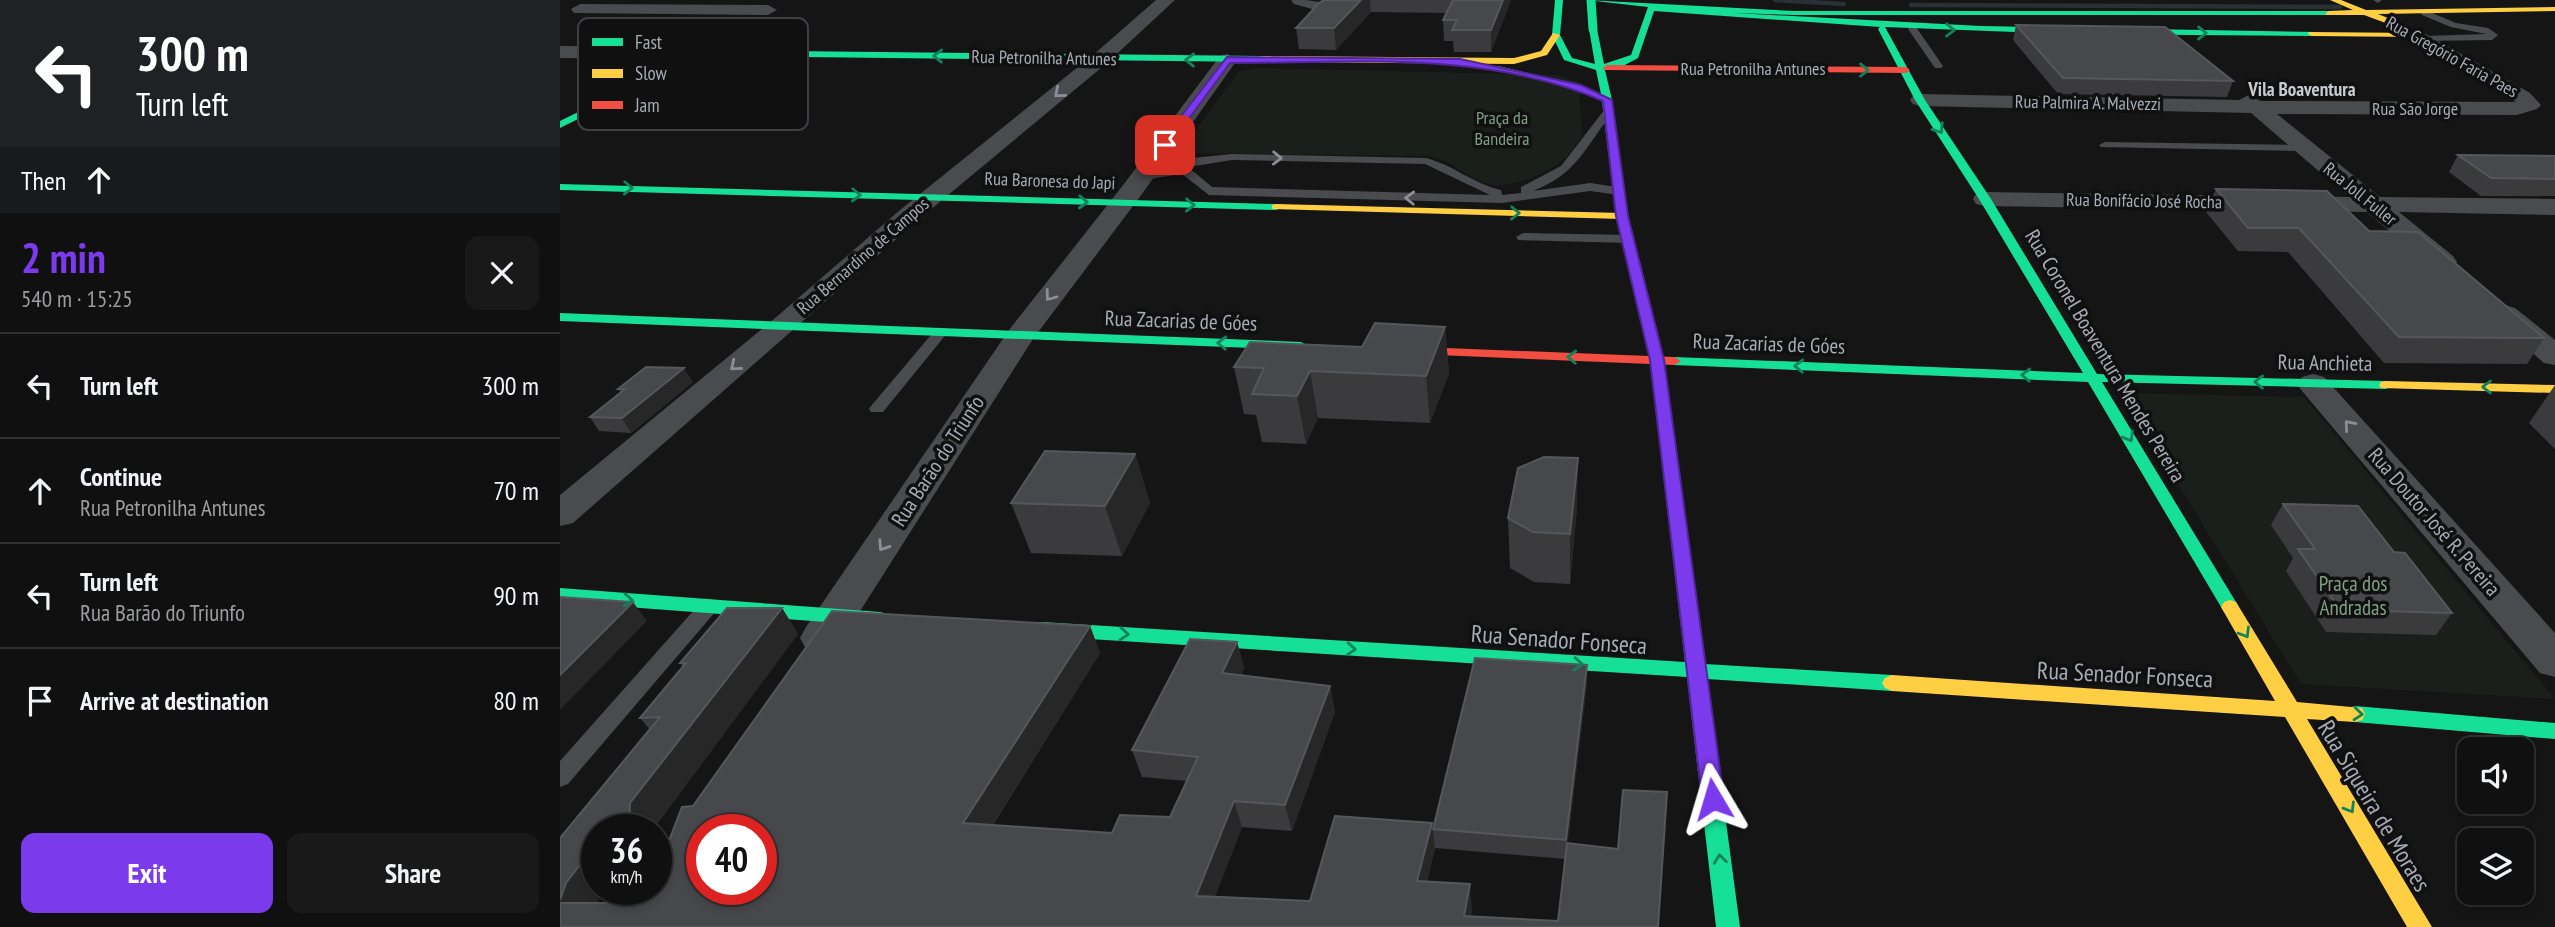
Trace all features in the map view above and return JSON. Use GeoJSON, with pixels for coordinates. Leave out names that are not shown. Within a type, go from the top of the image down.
{"type":"FeatureCollection","features":[{"type":"Feature","properties":{"kind":"main road"},"geometry":{"type":"LineString","coordinates":[[1555,32],[1559,0]]}},
{"type":"Feature","properties":{"kind":"main road"},"geometry":{"type":"LineString","coordinates":[[1728,927],[1657,360],[1622,216],[1608,106],[1593,29],[1591,0],[1734,18],[1882,29],[2421,37]]}},
{"type":"Feature","properties":{"kind":"main road"},"geometry":{"type":"LineString","coordinates":[[1770,13],[1851,8],[1859,6],[1864,0]]}},
{"type":"Feature","properties":{"kind":"main road"},"geometry":{"type":"LineString","coordinates":[[2311,0],[2425,13],[2555,9]]}},
{"type":"Feature","properties":{"kind":"main road"},"geometry":{"type":"LineString","coordinates":[[1651,8],[1770,13],[2373,6],[2386,0],[2400,0]]}},
{"type":"Feature","properties":{"kind":"main road"},"geometry":{"type":"LineString","coordinates":[[1307,25],[1326,4]]}},
{"type":"Feature","properties":{"kind":"main road","name":"Rua Gregório Faria Paes"},"geometry":{"type":"LineString","coordinates":[[2373,6],[2421,37]]}},
{"type":"Feature","properties":{"kind":"main road"},"geometry":{"type":"LineString","coordinates":[[1600,68],[1635,57],[1651,8]]}},
{"type":"Feature","properties":{"kind":"main road","name":"Rua Coronel Boaventura Mendes Pereira"},"geometry":{"type":"LineString","coordinates":[[1882,29],[1920,100],[1986,199],[2290,708]]}},
{"type":"Feature","properties":{"kind":"main road","name":"Rua Petronilha Antunes"},"geometry":{"type":"LineString","coordinates":[[808,55],[1227,60],[1528,59],[1544,54],[1555,32]]}},
{"type":"Feature","properties":{"kind":"main road","name":"Rua Petronilha Antunes"},"geometry":{"type":"LineString","coordinates":[[1555,32],[1568,60],[1600,68],[1906,70]]}},
{"type":"Feature","properties":{"kind":"main road"},"geometry":{"type":"LineString","coordinates":[[1275,60],[1291,43]]}},
{"type":"Feature","properties":{"kind":"main road"},"geometry":{"type":"LineString","coordinates":[[1460,61],[1578,87],[1608,106]]}},
{"type":"Feature","properties":{"kind":"main road"},"geometry":{"type":"LineString","coordinates":[[560,125],[578,116]]}},
{"type":"Feature","properties":{"kind":"main road","name":"Rua Baronesa do Japi"},"geometry":{"type":"LineString","coordinates":[[560,187],[1622,216]]}},
{"type":"Feature","properties":{"kind":"main road","name":"Rua Zacarias de Góes"},"geometry":{"type":"LineString","coordinates":[[560,317],[1311,347]]}},
{"type":"Feature","properties":{"kind":"main road","name":"Rua Zacarias de Góes"},"geometry":{"type":"LineString","coordinates":[[1380,349],[2094,378]]}},
{"type":"Feature","properties":{"kind":"main road","name":"Rua Anchieta"},"geometry":{"type":"LineString","coordinates":[[2094,378],[2555,388]]}},
{"type":"Feature","properties":{"kind":"main road"},"geometry":{"type":"LineString","coordinates":[[560,595],[893,619]]}},
{"type":"Feature","properties":{"kind":"main road","name":"Rua Senador Fonseca"},"geometry":{"type":"LineString","coordinates":[[1031,628],[2290,708],[2555,731]]}},
{"type":"Feature","properties":{"kind":"main road","name":"Rua Siqueira de Moraes"},"geometry":{"type":"LineString","coordinates":[[2290,708],[2420,927]]}},
{"type":"Feature","properties":{"kind":"street"},"geometry":{"type":"LineString","coordinates":[[560,17],[599,0]]}},
{"type":"Feature","properties":{"kind":"street","name":"Rua Bernardino de Campos"},"geometry":{"type":"LineString","coordinates":[[560,514],[932,197],[1100,59],[1166,0]]}},
{"type":"Feature","properties":{"kind":"street"},"geometry":{"type":"LineString","coordinates":[[1300,0],[1326,4]]}},
{"type":"Feature","properties":{"kind":"street"},"geometry":{"type":"LineString","coordinates":[[580,9],[768,10]]}},
{"type":"Feature","properties":{"kind":"street"},"geometry":{"type":"LineString","coordinates":[[2165,32],[2196,57]]}},
{"type":"Feature","properties":{"kind":"street","name":"Rua Gregório Faria Paes"},"geometry":{"type":"LineString","coordinates":[[2421,37],[2523,97],[2530,105]]}},
{"type":"Feature","properties":{"kind":"street","name":"Rua Petronilha Antunes"},"geometry":{"type":"LineString","coordinates":[[560,52],[578,52]]}},
{"type":"Feature","properties":{"kind":"street","name":"Rua Barão do Triunfo"},"geometry":{"type":"LineString","coordinates":[[798,670],[837,616],[1020,336],[1148,169],[1227,60]]}},
{"type":"Feature","properties":{"kind":"street","name":"Rua Joll Fuller"},"geometry":{"type":"LineString","coordinates":[[2226,82],[2459,275]]}},
{"type":"Feature","properties":{"kind":"street","name":"Rua Palmira A. Malvezzi"},"geometry":{"type":"LineString","coordinates":[[1920,100],[2257,107]]}},
{"type":"Feature","properties":{"kind":"street","name":"Rua São Jorge"},"geometry":{"type":"LineString","coordinates":[[2257,107],[2518,109],[2530,105]]}},
{"type":"Feature","properties":{"kind":"street","name":"Rua Bonifácio José Rocha"},"geometry":{"type":"LineString","coordinates":[[1986,199],[2555,207]]}},
{"type":"Feature","properties":{"kind":"street"},"geometry":{"type":"LineString","coordinates":[[2480,293],[2555,356]]}},
{"type":"Feature","properties":{"kind":"street","name":"Rua Doutor José R. Pereira"},"geometry":{"type":"LineString","coordinates":[[2313,384],[2555,661]]}},
{"type":"Feature","properties":{"kind":"lane"},"geometry":{"type":"LineString","coordinates":[[2421,37],[2493,35],[2485,30],[2454,25],[2425,13]]}},
{"type":"Feature","properties":{"kind":"lane"},"geometry":{"type":"LineString","coordinates":[[1913,29],[1938,66]]}},
{"type":"Feature","properties":{"kind":"lane"},"geometry":{"type":"LineString","coordinates":[[1503,199],[1563,170],[1608,106]]}},
{"type":"Feature","properties":{"kind":"lane"},"geometry":{"type":"LineString","coordinates":[[2105,145],[2304,148]]}},
{"type":"Feature","properties":{"kind":"lane"},"geometry":{"type":"LineString","coordinates":[[1148,169],[1185,168],[1216,158],[1232,157],[1426,161],[1477,188],[1500,194],[1522,191]]}},
{"type":"Feature","properties":{"kind":"lane"},"geometry":{"type":"LineString","coordinates":[[1185,168],[1209,191],[1448,199],[1503,199],[1590,187],[1619,191]]}},
{"type":"Feature","properties":{"kind":"lane"},"geometry":{"type":"LineString","coordinates":[[1448,199],[1477,188]]}},
{"type":"Feature","properties":{"kind":"lane"},"geometry":{"type":"LineString","coordinates":[[1523,237],[1628,239]]}},
{"type":"Feature","properties":{"kind":"lane"},"geometry":{"type":"LineString","coordinates":[[877,409],[941,332]]}},
{"type":"Feature","properties":{"kind":"lane"},"geometry":{"type":"LineString","coordinates":[[560,777],[709,606]]}},
{"type":"Feature","properties":{"kind":"green space","name":"Praça da Bandeira"},"geometry":{"type":"Polygon","coordinates":[[[1258,68],[1557,75],[1579,82],[1582,137],[1567,157],[1549,170],[1506,185],[1488,184],[1445,161],[1428,156],[1191,153],[1181,150],[1238,72],[1258,68]]]}},
{"type":"Feature","properties":{"kind":"green space","name":"Praça dos Andradas"},"geometry":{"type":"Polygon","coordinates":[[[2122,393],[2304,397],[2555,699],[2301,684],[2122,393]]]}},
{"type":"Feature","properties":{"kind":"building"},"geometry":{"type":"Polygon","coordinates":[[[1324,0],[1361,0],[1334,28],[1296,28],[1319,3],[1324,0]]]}},
{"type":"Feature","properties":{"kind":"building"},"geometry":{"type":"Polygon","coordinates":[[[1453,0],[1503,0],[1491,30],[1452,30],[1457,20],[1443,20],[1453,0]]]}},
{"type":"Feature","properties":{"kind":"building"},"geometry":{"type":"Polygon","coordinates":[[[2016,25],[2165,27],[2233,81],[2063,78],[2016,25]]]}},
{"type":"Feature","properties":{"kind":"building"},"geometry":{"type":"Polygon","coordinates":[[[2458,155],[2555,156],[2555,179],[2491,178],[2458,155]]]}},
{"type":"Feature","properties":{"kind":"building"},"geometry":{"type":"Polygon","coordinates":[[[2216,189],[2327,191],[2369,231],[2418,232],[2544,338],[2399,337],[2299,228],[2248,228],[2216,189]]]}},
{"type":"Feature","properties":{"kind":"building"},"geometry":{"type":"Polygon","coordinates":[[[1375,323],[1445,327],[1426,376],[1310,371],[1297,396],[1252,394],[1264,368],[1234,367],[1250,342],[1362,347],[1375,323]]]}},
{"type":"Feature","properties":{"kind":"building"},"geometry":{"type":"Polygon","coordinates":[[[646,367],[684,368],[622,418],[590,417],[625,389],[618,389],[646,367]]]}},
{"type":"Feature","properties":{"kind":"building"},"geometry":{"type":"Polygon","coordinates":[[[1045,451],[1135,454],[1105,506],[1011,503],[1045,451]]]}},
{"type":"Feature","properties":{"kind":"building"},"geometry":{"type":"Polygon","coordinates":[[[1544,457],[1578,458],[1570,534],[1533,532],[1508,518],[1518,468],[1544,457]]]}},
{"type":"Feature","properties":{"kind":"building"},"geometry":{"type":"Polygon","coordinates":[[[2283,504],[2358,506],[2394,552],[2405,553],[2452,613],[2340,610],[2298,549],[2315,549],[2283,504]]]}},
{"type":"Feature","properties":{"kind":"building"},"geometry":{"type":"Polygon","coordinates":[[[560,597],[633,602],[560,675],[560,597]]]}},
{"type":"Feature","properties":{"kind":"building"},"geometry":{"type":"Polygon","coordinates":[[[727,608],[782,608],[630,803],[630,814],[581,814],[581,863],[566,883],[560,900],[560,838],[660,717],[640,718],[686,663],[680,663],[727,608]]]}},
{"type":"Feature","properties":{"kind":"building"},"geometry":{"type":"Polygon","coordinates":[[[832,611],[1090,626],[963,823],[1112,833],[1120,815],[1170,817],[1198,757],[1132,750],[1190,639],[1237,642],[1222,673],[1330,686],[1285,805],[1234,801],[1196,896],[1310,901],[1335,816],[1432,823],[1417,881],[1470,884],[1464,916],[1558,921],[1567,843],[1618,849],[1623,790],[1667,792],[1658,927],[560,927],[560,903],[672,905],[672,833],[682,807],[693,806],[832,611]]]}},
{"type":"Feature","properties":{"kind":"building"},"geometry":{"type":"Polygon","coordinates":[[[1475,658],[1587,665],[1566,840],[1433,829],[1475,658]]]}},
{"type":"Feature","properties":{"kind":"waterway"},"geometry":{"type":"LineString","coordinates":[[1775,0],[1844,4]]}},
{"type":"Feature","properties":{"kind":"waterway"},"geometry":{"type":"LineString","coordinates":[[1911,5],[2340,7]]}},
{"type":"Feature","properties":{"kind":"traffic: fast"},"geometry":{"type":"LineString","coordinates":[[1559,0],[1556,35],[1568,60],[1600,68],[1593,29]]}},
{"type":"Feature","properties":{"kind":"traffic: fast"},"geometry":{"type":"LineString","coordinates":[[1590,0],[1692,9],[1794,13],[2328,13]]}},
{"type":"Feature","properties":{"kind":"traffic: fast"},"geometry":{"type":"LineString","coordinates":[[1591,0],[1593,29]]}},
{"type":"Feature","properties":{"kind":"traffic: fast"},"geometry":{"type":"LineString","coordinates":[[1600,68],[1622,63],[1635,56],[1651,8],[1899,26],[2312,34]]}},
{"type":"Feature","properties":{"kind":"traffic: fast"},"geometry":{"type":"LineString","coordinates":[[1882,29],[1920,100],[1985,199],[2230,607]]}},
{"type":"Feature","properties":{"kind":"traffic: fast"},"geometry":{"type":"LineString","coordinates":[[808,54],[1261,59]]}},
{"type":"Feature","properties":{"kind":"traffic: fast"},"geometry":{"type":"LineString","coordinates":[[1600,68],[1607,100],[1622,216],[1657,360],[1728,927]]}},
{"type":"Feature","properties":{"kind":"traffic: fast"},"geometry":{"type":"LineString","coordinates":[[1498,69],[1578,87],[1607,100]]}},
{"type":"Feature","properties":{"kind":"traffic: fast"},"geometry":{"type":"LineString","coordinates":[[560,125],[578,116]]}},
{"type":"Feature","properties":{"kind":"traffic: fast"},"geometry":{"type":"LineString","coordinates":[[560,187],[1276,207]]}},
{"type":"Feature","properties":{"kind":"traffic: fast"},"geometry":{"type":"LineString","coordinates":[[560,317],[1301,346]]}},
{"type":"Feature","properties":{"kind":"traffic: fast"},"geometry":{"type":"LineString","coordinates":[[1674,361],[2094,378],[2386,385]]}},
{"type":"Feature","properties":{"kind":"traffic: fast"},"geometry":{"type":"LineString","coordinates":[[560,595],[880,619]]}},
{"type":"Feature","properties":{"kind":"traffic: fast"},"geometry":{"type":"LineString","coordinates":[[1042,629],[1892,683]]}},
{"type":"Feature","properties":{"kind":"traffic: fast"},"geometry":{"type":"LineString","coordinates":[[2355,714],[2555,731]]}},
{"type":"Feature","properties":{"kind":"traffic: slow"},"geometry":{"type":"LineString","coordinates":[[2334,0],[2402,27]]}},
{"type":"Feature","properties":{"kind":"traffic: slow"},"geometry":{"type":"LineString","coordinates":[[2328,13],[2555,9]]}},
{"type":"Feature","properties":{"kind":"traffic: slow"},"geometry":{"type":"LineString","coordinates":[[2312,34],[2417,35]]}},
{"type":"Feature","properties":{"kind":"traffic: slow"},"geometry":{"type":"LineString","coordinates":[[1261,59],[1514,61],[1544,53],[1556,35]]}},
{"type":"Feature","properties":{"kind":"traffic: slow"},"geometry":{"type":"LineString","coordinates":[[1276,207],[1622,216]]}},
{"type":"Feature","properties":{"kind":"traffic: slow"},"geometry":{"type":"LineString","coordinates":[[2386,385],[2555,389]]}},
{"type":"Feature","properties":{"kind":"traffic: slow"},"geometry":{"type":"LineString","coordinates":[[2230,607],[2420,927]]}},
{"type":"Feature","properties":{"kind":"traffic: slow"},"geometry":{"type":"LineString","coordinates":[[1892,683],[2355,714]]}},
{"type":"Feature","properties":{"kind":"traffic: jam"},"geometry":{"type":"LineString","coordinates":[[1607,68],[1906,70]]}},
{"type":"Feature","properties":{"kind":"traffic: jam"},"geometry":{"type":"LineString","coordinates":[[1396,350],[1674,361]]}},
{"type":"Feature","properties":{"kind":"district","name":"Vila Boaventura"},"geometry":{"type":"Point","coordinates":[2302,89]}},
{"type":"Feature","properties":{"kind":"route"},"geometry":{"type":"LineString","coordinates":[[1165,145],[1227,60],[1460,61],[1578,87],[1607,100],[1622,216],[1657,360],[1713,799]]}}]}
